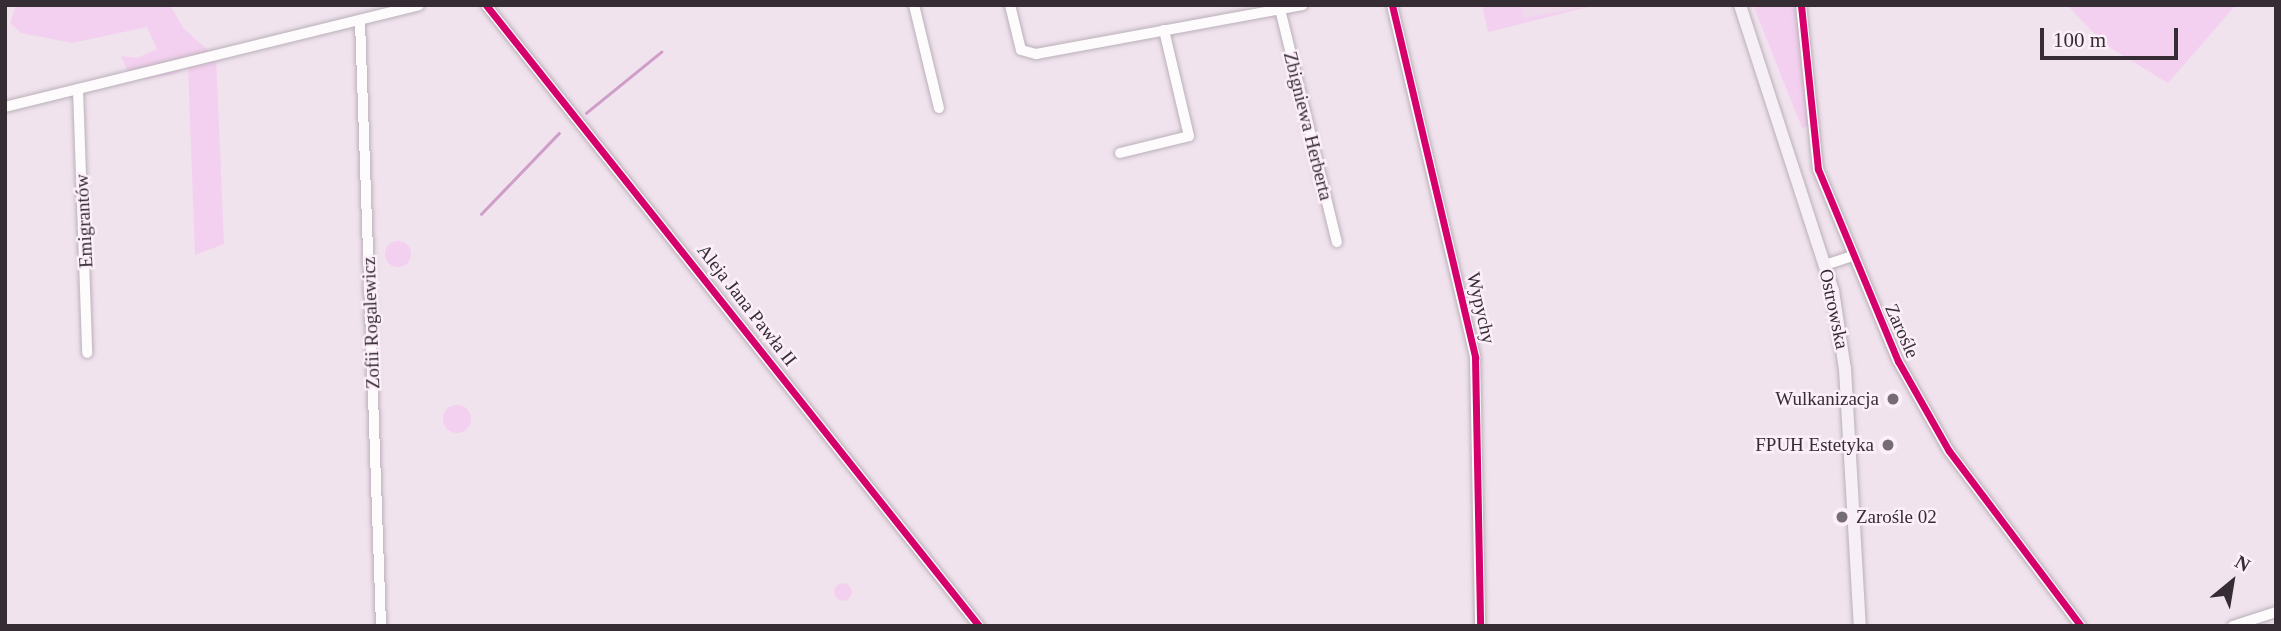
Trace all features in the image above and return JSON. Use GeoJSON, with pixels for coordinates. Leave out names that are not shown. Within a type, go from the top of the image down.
{"type":"FeatureCollection","features":[{"type":"Feature","properties":{"kind":"main road","name":"Ostrowska"},"geometry":{"type":"LineString","coordinates":[[1740,5],[1825,265],[1846,369],[1860,626]]}},
{"type":"Feature","properties":{"kind":"street"},"geometry":{"type":"LineString","coordinates":[[5,107],[419,5]]}},
{"type":"Feature","properties":{"kind":"street","name":"Aleja Jana Pawła II"},"geometry":{"type":"LineString","coordinates":[[486,5],[979,626]]}},
{"type":"Feature","properties":{"kind":"street"},"geometry":{"type":"LineString","coordinates":[[914,5],[939,108]]}},
{"type":"Feature","properties":{"kind":"street"},"geometry":{"type":"LineString","coordinates":[[1010,5],[1024,53],[1303,5]]}},
{"type":"Feature","properties":{"kind":"street","name":"Wypychy"},"geometry":{"type":"LineString","coordinates":[[1392,5],[1475,357],[1480,626]]}},
{"type":"Feature","properties":{"kind":"street","name":"Zarośle"},"geometry":{"type":"LineString","coordinates":[[1801,5],[1818,169],[1852,256],[1932,425],[2081,625]]}},
{"type":"Feature","properties":{"kind":"street","name":"Zbigniewa Herberta"},"geometry":{"type":"LineString","coordinates":[[1280,9],[1336,242]]}},
{"type":"Feature","properties":{"kind":"street","name":"Zofii Rogalewicz"},"geometry":{"type":"LineString","coordinates":[[360,21],[381,626]]}},
{"type":"Feature","properties":{"kind":"street"},"geometry":{"type":"LineString","coordinates":[[1120,153],[1189,136],[1164,30]]}},
{"type":"Feature","properties":{"kind":"street","name":"Emigrantów"},"geometry":{"type":"LineString","coordinates":[[78,89],[86,353]]}},
{"type":"Feature","properties":{"kind":"street"},"geometry":{"type":"LineString","coordinates":[[1825,265],[1852,256]]}},
{"type":"Feature","properties":{"kind":"street"},"geometry":{"type":"LineString","coordinates":[[2233,626],[2276,612]]}},
{"type":"Feature","properties":{"kind":"shaded area"},"geometry":{"type":"Polygon","coordinates":[[[16,5],[170,5],[184,29],[216,57],[224,244],[195,255],[188,65],[176,74],[132,81],[121,56],[137,58],[157,49],[147,27],[72,43],[21,33],[10,23],[16,5]]]}},
{"type":"Feature","properties":{"kind":"shaded area"},"geometry":{"type":"Polygon","coordinates":[[[1482,5],[1596,5],[1488,32],[1482,5]]]}},
{"type":"Feature","properties":{"kind":"shaded area"},"geometry":{"type":"Polygon","coordinates":[[[1482,5],[1520,5],[1524,18],[1596,5],[1488,32],[1482,5]]]}},
{"type":"Feature","properties":{"kind":"shaded area"},"geometry":{"type":"Polygon","coordinates":[[[1753,5],[1802,5],[1810,125],[1802,128],[1753,5]]]}},
{"type":"Feature","properties":{"kind":"shaded area"},"geometry":{"type":"Polygon","coordinates":[[[2067,5],[2236,5],[2168,83],[2104,44],[2067,5]]]}},
{"type":"Feature","properties":{"kind":"shaded area"},"geometry":{"type":"Polygon","coordinates":[[[398,241],[407,245],[411,254],[407,263],[398,267],[389,263],[385,254],[389,245],[398,241]]]}},
{"type":"Feature","properties":{"kind":"shaded area"},"geometry":{"type":"Polygon","coordinates":[[[457,405],[467,409],[471,419],[467,429],[457,433],[447,429],[443,419],[447,409],[457,405]]]}},
{"type":"Feature","properties":{"kind":"shaded area"},"geometry":{"type":"Polygon","coordinates":[[[843,583],[849,586],[852,592],[849,598],[843,601],[837,598],[834,592],[837,586],[843,583]]]}},
{"type":"Feature","properties":{"kind":"waterway"},"geometry":{"type":"LineString","coordinates":[[586,113],[661,52]]}},
{"type":"Feature","properties":{"kind":"waterway"},"geometry":{"type":"LineString","coordinates":[[481,214],[559,133]]}},
{"type":"Feature","properties":{"kind":"cycle path"},"geometry":{"type":"LineString","coordinates":[[486,5],[979,626]]}},
{"type":"Feature","properties":{"kind":"cycle path"},"geometry":{"type":"LineString","coordinates":[[1392,5],[1475,357],[1480,626]]}},
{"type":"Feature","properties":{"kind":"cycle path"},"geometry":{"type":"LineString","coordinates":[[1801,5],[1818,169],[1898,361],[1949,451],[2081,626]]}},
{"type":"Feature","properties":{"kind":"place","name":"Wulkanizacja"},"geometry":{"type":"Point","coordinates":[1893,399]}},
{"type":"Feature","properties":{"kind":"place","name":"FPUH Estetyka"},"geometry":{"type":"Point","coordinates":[1888,445]}},
{"type":"Feature","properties":{"kind":"place","name":"Zarośle 02"},"geometry":{"type":"Point","coordinates":[1842,517]}}]}
